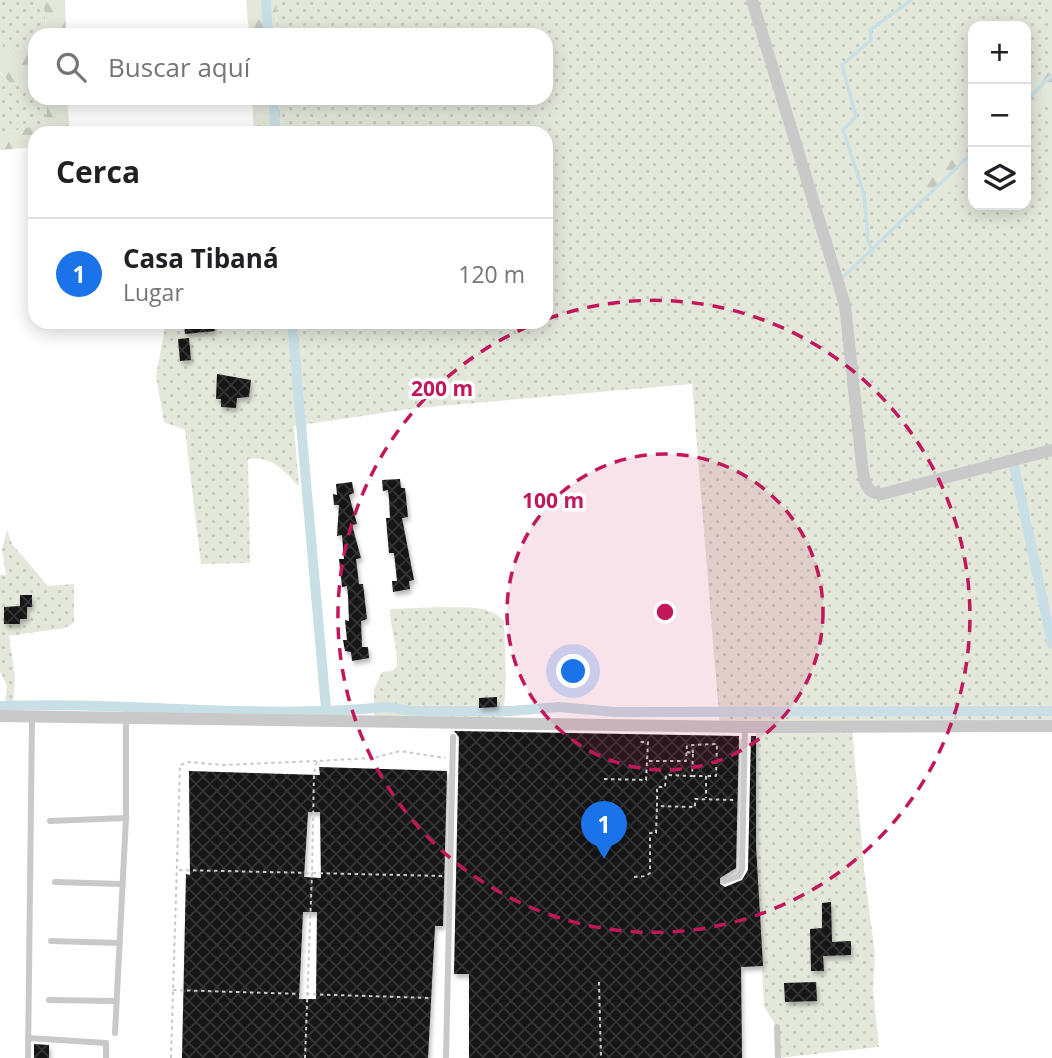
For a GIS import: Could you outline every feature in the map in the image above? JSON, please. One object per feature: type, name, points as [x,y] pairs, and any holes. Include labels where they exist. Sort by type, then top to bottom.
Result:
[{"type":"street","points":[[751,0],[845,305],[862,465],[868,489],[873,494],[882,494],[1052,450]]},
{"type":"street","points":[[0,716],[453,731],[1052,726]]},
{"type":"lane","points":[[27,1058],[32,717]]},
{"type":"lane","points":[[115,1032],[126,818],[126,719]]},
{"type":"lane","points":[[725,881],[739,876],[742,869],[745,727]]},
{"type":"lane","points":[[446,1058],[453,731]]},
{"type":"lane","points":[[50,821],[126,818]]},
{"type":"lane","points":[[55,882],[122,884]]},
{"type":"lane","points":[[51,940],[120,943]]},
{"type":"lane","points":[[49,1000],[116,1001]]},
{"type":"lane","points":[[777,1027],[778,1058]]},
{"type":"lane","points":[[28,1038],[106,1043],[106,1058]]},
{"type":"path","points":[[604,779],[646,780],[648,742],[638,742]]},
{"type":"path","points":[[647,758],[687,761],[687,744]]},
{"type":"path","points":[[634,877],[650,873],[650,833],[656,833],[657,787],[665,787],[666,775],[692,776],[716,776],[717,744],[692,745],[692,776]]},
{"type":"path","points":[[171,1058],[180,765],[189,762],[223,765],[373,758],[400,751],[452,760]]},
{"type":"path","points":[[687,752],[693,753]]},
{"type":"path","points":[[305,1058],[314,774],[317,761]]},
{"type":"path","points":[[706,776],[706,800]]},
{"type":"path","points":[[657,806],[695,807],[695,799],[744,801]]},
{"type":"path","points":[[178,870],[437,878],[450,874]]},
{"type":"path","points":[[599,982],[601,1058]]},
{"type":"path","points":[[172,990],[431,998]]},
{"type":"green space","points":[[0,0],[43,0],[46,28],[28,28],[28,47],[10,52],[0,43]]},
{"type":"green space","points":[[43,0],[65,0],[66,28],[46,28]]},
{"type":"green space","points":[[246,0],[277,0],[276,28],[248,28]]},
{"type":"green space","points":[[277,0],[1052,0],[1052,726],[852,727],[864,869],[875,955],[873,989],[879,1047],[778,1058],[777,1027],[764,1007],[756,847],[756,727],[720,727],[692,384],[417,408],[294,426],[299,487],[271,462],[248,459],[250,563],[201,564],[185,430],[164,422],[156,376],[165,329],[553,329],[553,126],[281,126],[279,105],[553,105],[553,28],[276,28]]},
{"type":"green space","points":[[0,43],[10,52],[28,47],[28,84],[10,83],[0,71]]},
{"type":"green space","points":[[1052,68],[1052,92],[1031,112],[1031,84],[1031,79]]},
{"type":"green space","points":[[0,72],[10,83],[28,84],[28,105],[47,105],[47,123],[0,134]]},
{"type":"green space","points":[[47,105],[68,105],[69,126],[34,126],[47,123]]},
{"type":"green space","points":[[252,105],[279,105],[281,126],[254,126]]},
{"type":"green space","points":[[28,127],[28,148],[0,150],[0,134]]},
{"type":"green space","points":[[968,136],[968,173],[946,195],[924,198],[928,178]]},
{"type":"green space","points":[[7,530],[12,544],[48,586],[74,584],[74,623],[64,628],[9,636],[15,677],[12,717],[3,717],[7,686],[0,671],[0,575],[6,575],[2,549]]},
{"type":"green space","points":[[390,609],[484,609],[504,621],[506,679],[503,724],[374,723],[374,689],[382,672],[392,671],[397,666]]},
{"type":"building","points":[[185,329],[215,329],[215,331],[185,334]]},
{"type":"building","points":[[189,338],[191,360],[180,361],[178,339]]},
{"type":"building","points":[[217,374],[251,380],[249,397],[237,398],[236,408],[221,407],[221,399],[216,399]]},
{"type":"building","points":[[400,479],[401,488],[405,488],[408,517],[402,518],[414,580],[409,581],[410,589],[393,592],[392,581],[397,581],[394,553],[389,553],[386,518],[390,518],[389,499],[388,490],[383,491],[382,480]]},
{"type":"building","points":[[352,482],[354,493],[349,495],[357,524],[352,525],[361,558],[356,559],[359,584],[363,584],[367,619],[361,621],[362,647],[368,647],[369,658],[352,661],[351,652],[345,651],[343,640],[347,640],[345,620],[349,621],[348,596],[347,586],[342,587],[339,559],[344,559],[342,535],[337,536],[339,505],[334,505],[333,494],[337,495],[336,484]]},
{"type":"building","points":[[20,595],[32,595],[32,607],[27,607],[27,619],[20,619],[20,624],[4,624],[4,607],[20,606]]},
{"type":"building","points":[[497,697],[497,707],[479,708],[479,698]]},
{"type":"building","points":[[454,731],[739,736],[736,868],[720,878],[720,884],[725,887],[742,880],[748,870],[751,736],[756,736],[756,847],[763,966],[741,967],[742,1058],[469,1058],[469,974],[454,974],[459,737]]},
{"type":"building","points":[[319,767],[447,771],[443,926],[435,926],[428,1058],[182,1058],[186,874],[190,875],[189,771],[320,775]],"holes":[[[308,812],[320,812],[321,878],[304,877]],[[303,912],[317,912],[316,999],[299,999]]]},
{"type":"building","points":[[831,902],[832,942],[851,941],[851,955],[823,956],[824,971],[811,971],[810,929],[822,928],[822,903]]},
{"type":"building","points":[[816,982],[817,1001],[785,1002],[784,983]]},
{"type":"building","points":[[34,1044],[49,1045],[49,1058],[34,1058]]},
{"type":"waterway","points":[[266,0],[268,28]]},
{"type":"waterway","points":[[873,252],[868,241],[864,194],[843,130],[856,117],[842,65],[871,40],[870,30],[911,0]]},
{"type":"waterway","points":[[1031,96],[1052,75]]},
{"type":"waterway","points":[[274,105],[275,126]]},
{"type":"waterway","points":[[841,279],[968,157]]},
{"type":"waterway","points":[[293,329],[326,709]]},
{"type":"waterway","points":[[1014,465],[1052,644]]},
{"type":"waterway","points":[[0,706],[289,712],[386,707],[414,711],[511,711],[559,707],[614,712],[1052,711]]},
{"type":"place","name":"Casa Tibaná","points":[[604,859]]}]
